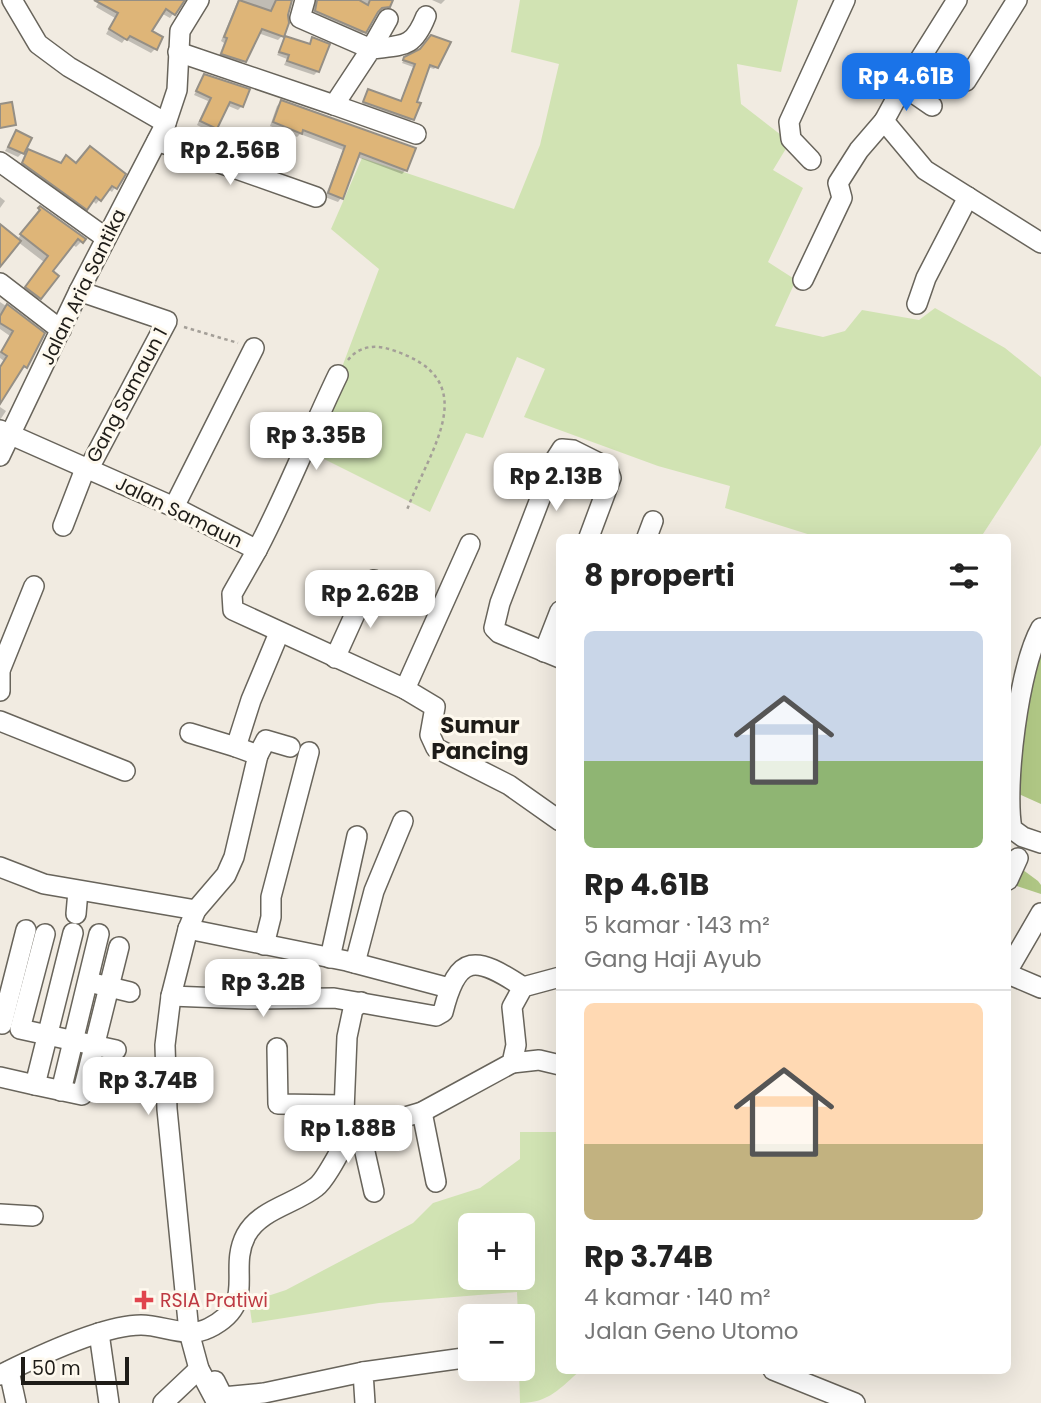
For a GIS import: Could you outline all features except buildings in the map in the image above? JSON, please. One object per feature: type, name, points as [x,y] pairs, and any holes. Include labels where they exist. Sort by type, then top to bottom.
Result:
[{"type":"street","points":[[12,0],[38,44],[59,61],[166,123]]},
{"type":"street","name":"Jalan Aria Santika","points":[[0,456],[4,433],[61,330],[166,123],[177,90],[180,31],[199,0]]},
{"type":"street","points":[[305,0],[300,18],[371,49],[411,42],[419,34],[426,16]]},
{"type":"street","points":[[811,160],[791,139],[789,122],[845,0]]},
{"type":"street","points":[[803,280],[842,198],[838,183],[859,150],[884,121],[957,0]]},
{"type":"street","points":[[967,81],[1017,0],[1034,0]]},
{"type":"street","points":[[334,105],[388,19]]},
{"type":"street","points":[[178,52],[415,134]]},
{"type":"street","points":[[903,86],[932,106]]},
{"type":"street","points":[[884,121],[925,170],[1041,243]]},
{"type":"street","points":[[157,141],[316,197]]},
{"type":"street","points":[[0,162],[106,238]]},
{"type":"street","points":[[917,304],[931,267],[968,197]]},
{"type":"street","points":[[0,283],[61,330]]},
{"type":"street","points":[[79,291],[167,321]]},
{"type":"street","name":"Gang Samaun 1","points":[[63,526],[86,469],[167,321]]},
{"type":"street","points":[[174,507],[254,348]]},
{"type":"street","points":[[257,550],[282,501],[338,374]]},
{"type":"street","name":"Jalan Samaun","points":[[4,433],[174,507],[257,550],[232,594],[233,610],[405,689],[435,708],[430,735],[436,748],[509,785],[556,818]]},
{"type":"street","points":[[556,633],[552,655],[499,633],[494,628],[500,603],[555,460],[562,449],[573,450],[607,467],[611,478],[590,534]]},
{"type":"street","points":[[405,689],[470,544]]},
{"type":"street","points":[[335,658],[373,580]]},
{"type":"street","points":[[0,691],[0,667],[34,586]]},
{"type":"street","points":[[1011,792],[1023,675],[1041,628]]},
{"type":"street","points":[[236,747],[251,700],[279,633]]},
{"type":"street","points":[[0,721],[125,771]]},
{"type":"street","points":[[190,733],[258,755]]},
{"type":"street","points":[[213,1389],[192,1332],[167,1109],[165,1045],[171,996],[192,919],[226,875],[234,857],[258,755],[266,740],[300,750],[264,945]]},
{"type":"street","points":[[355,963],[374,891],[402,821]]},
{"type":"street","points":[[1011,824],[1012,829],[1023,837],[1041,843]]},
{"type":"street","points":[[330,958],[357,836]]},
{"type":"street","points":[[1011,873],[1018,858]]},
{"type":"street","points":[[0,867],[44,884],[192,919],[264,945],[355,963],[449,988]]},
{"type":"street","points":[[35,1085],[63,975],[78,891]]},
{"type":"street","points":[[1011,967],[1041,913]]},
{"type":"street","points":[[35,932],[27,966],[20,1029],[116,1050]]},
{"type":"street","points":[[61,1091],[99,934]]},
{"type":"street","points":[[0,1077],[82,1096],[119,947]]},
{"type":"street","points":[[171,996],[334,998],[436,1016],[443,1012],[449,988],[457,973],[466,966],[480,964],[523,987]]},
{"type":"street","points":[[27,966],[130,992]]},
{"type":"street","points":[[2,1024],[27,966]]},
{"type":"street","points":[[1011,973],[1041,988]]},
{"type":"street","points":[[512,1063],[516,1045],[512,1007],[523,987],[556,978]]},
{"type":"street","points":[[361,1002],[353,1009],[346,1037],[344,1105],[345,1119],[355,1131],[374,1192]]},
{"type":"street","points":[[277,1048],[278,1104],[344,1105]]},
{"type":"street","points":[[16,1403],[5,1373],[99,1333],[141,1325],[192,1332],[208,1329],[233,1312],[241,1284],[240,1257],[247,1234],[264,1216],[318,1186],[355,1131],[422,1112],[512,1063],[539,1060],[556,1064]]},
{"type":"street","points":[[422,1112],[436,1182]]},
{"type":"street","points":[[0,1214],[33,1216]]},
{"type":"street","points":[[99,1333],[108,1403]]},
{"type":"street","points":[[163,1403],[213,1389],[266,1398],[363,1372],[458,1359]]},
{"type":"street","points":[[363,1372],[365,1403]]},
{"type":"street","points":[[782,1374],[827,1398],[855,1403]]},
{"type":"path","points":[[167,321],[254,348]]},
{"type":"path","points":[[338,374],[351,356],[365,347],[380,346],[422,363],[435,374],[443,387],[447,404],[441,429],[407,510]]},
{"type":"green space","points":[[520,0],[798,0],[781,72],[737,64],[741,104],[790,142],[773,170],[803,188],[768,262],[796,280],[775,326],[823,337],[845,331],[862,310],[919,320],[935,308],[1005,348],[1041,377],[1041,445],[983,534],[807,534],[725,508],[730,486],[658,466],[524,417],[545,369],[517,357],[483,438],[466,433],[430,512],[310,452],[379,269],[331,229],[362,158],[514,209],[540,145],[559,64],[511,52]]},
{"type":"green space","points":[[1041,619],[1041,804],[1011,790],[1011,774]]},
{"type":"green space","points":[[1011,861],[1038,881],[1041,894],[1011,884]]},
{"type":"green space","points":[[520,1132],[556,1132],[556,1374],[576,1374],[554,1393],[539,1400],[520,1403],[519,1381],[535,1381],[535,1304],[518,1304],[517,1292],[379,1303],[252,1323],[249,1302],[286,1290],[413,1223],[433,1203],[480,1188],[520,1159]]},
{"type":"place","name":"RSIA Pratiwi","points":[[144,1300]]},
{"type":"district","name":"Sumur Pancing","points":[[480,738]]}]
